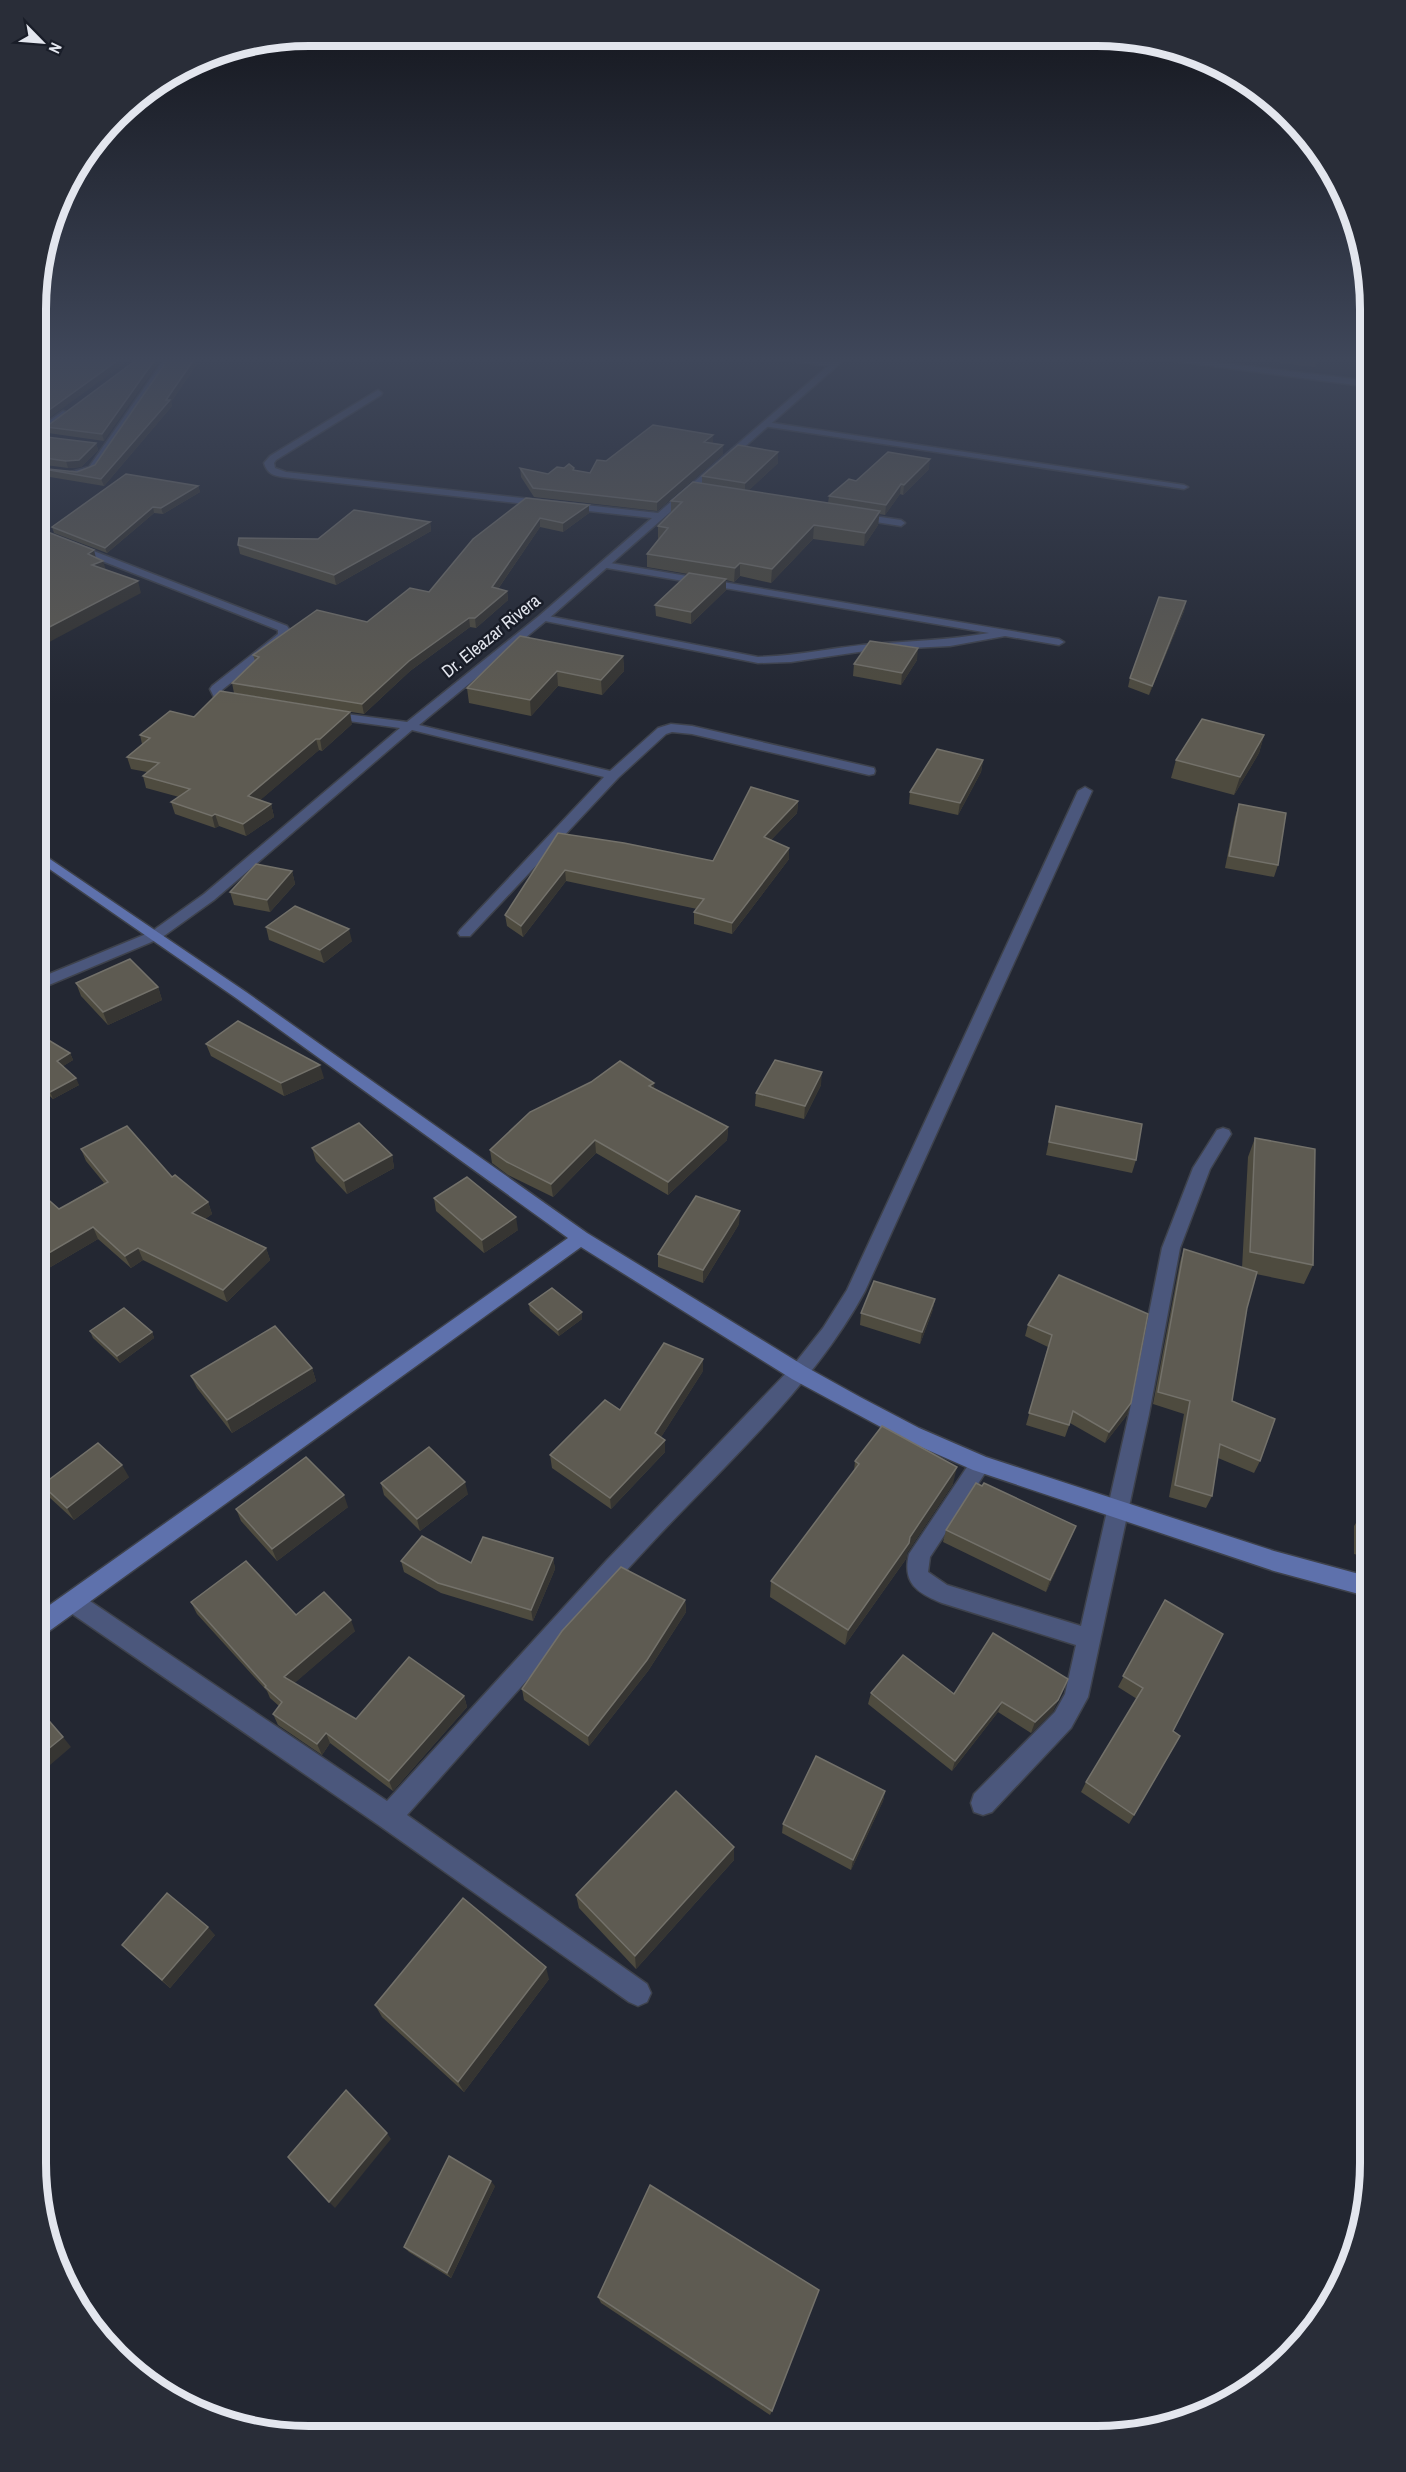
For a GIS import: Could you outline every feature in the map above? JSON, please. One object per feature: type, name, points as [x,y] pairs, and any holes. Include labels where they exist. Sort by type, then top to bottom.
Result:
[{"type":"street","points":[[275,473],[660,516]]},
{"type":"street","name":"Dr. Eleazar Rivera","points":[[46,982],[156,935],[209,897],[410,726],[543,618],[660,516],[696,491],[714,473]]},
{"type":"street","points":[[59,540],[284,628],[285,632],[282,636],[216,689],[219,696],[248,702]]},
{"type":"street","points":[[315,713],[410,726],[613,775]]},
{"type":"street","points":[[465,933],[613,775],[654,737],[671,728],[692,730],[869,771]]},
{"type":"street","points":[[389,1817],[615,1567],[799,1373],[841,1319],[856,1291],[1084,791]]},
{"type":"street","points":[[46,860],[156,935],[581,1238],[799,1373],[912,1434],[980,1464],[1274,1561],[1360,1584]]},
{"type":"street","points":[[983,1803],[1063,1720],[1076,1697],[1139,1414],[1171,1248],[1202,1168],[1223,1134]]},
{"type":"street","points":[[46,1620],[581,1238]]},
{"type":"street","points":[[980,1464],[920,1554],[917,1566],[918,1576],[929,1586],[942,1593],[1089,1639]]},
{"type":"street","points":[[73,1602],[389,1817],[638,1993]]},
{"type":"lane","points":[[1093,473],[1184,487]]},
{"type":"lane","points":[[855,516],[901,524]]},
{"type":"lane","points":[[604,565],[1059,642]]},
{"type":"lane","points":[[543,618],[758,660],[791,659],[872,647],[950,644],[1004,633]]},
{"type":"building","points":[[69,473],[106,473],[101,479]]},
{"type":"building","points":[[523,473],[690,473],[657,502],[533,488]]},
{"type":"building","points":[[705,473],[755,473],[745,483],[702,476]]},
{"type":"building","points":[[864,473],[916,473],[904,485],[901,484],[886,505],[829,496],[849,479],[856,481]]},
{"type":"building","points":[[126,474],[198,486],[161,508],[153,507],[105,548],[52,527]]},
{"type":"building","points":[[693,482],[880,511],[865,533],[814,525],[772,569],[740,563],[735,568],[647,554],[668,528],[658,526],[682,502],[671,501]]},
{"type":"building","points":[[526,498],[589,505],[563,523],[540,518],[492,587],[507,591],[475,618],[469,618],[409,661],[362,704],[232,683],[259,657],[253,655],[317,610],[367,622],[410,588],[429,592],[473,539]]},
{"type":"building","points":[[354,510],[430,522],[334,575],[238,545],[239,538],[318,539]]},
{"type":"building","points":[[46,531],[94,550],[88,554],[103,561],[92,565],[138,581],[46,629]]},
{"type":"building","points":[[689,573],[726,579],[691,612],[655,605]]},
{"type":"building","points":[[1159,597],[1186,601],[1152,686],[1130,678]]},
{"type":"building","points":[[520,636],[623,656],[601,680],[557,671],[530,700],[467,688]]},
{"type":"building","points":[[870,641],[918,648],[902,673],[854,664]]},
{"type":"building","points":[[220,691],[350,712],[248,796],[271,804],[243,824],[171,802],[190,789],[143,776],[159,763],[127,757],[150,738],[140,735],[170,711],[194,717]]},
{"type":"building","points":[[1202,719],[1264,735],[1240,777],[1176,760]]},
{"type":"building","points":[[937,749],[983,760],[960,803],[910,792]]},
{"type":"building","points":[[751,787],[798,801],[764,837],[789,848],[732,923],[694,912],[704,899],[565,870],[521,926],[505,915],[558,833],[624,843],[713,861]]},
{"type":"building","points":[[1239,804],[1286,813],[1278,865],[1229,856]]},
{"type":"building","points":[[256,864],[292,871],[267,900],[230,892]]},
{"type":"building","points":[[295,906],[349,929],[320,950],[266,927]]},
{"type":"building","points":[[130,959],[158,987],[103,1012],[76,983]]},
{"type":"building","points":[[238,1021],[320,1065],[281,1083],[206,1044]]},
{"type":"building","points":[[46,1039],[70,1053],[57,1061],[76,1078],[50,1092],[46,1088]]},
{"type":"building","points":[[775,1060],[822,1072],[805,1106],[756,1093]]},
{"type":"building","points":[[620,1061],[654,1083],[649,1086],[728,1127],[668,1182],[595,1140],[551,1184],[507,1162],[490,1150],[530,1112],[591,1082]]},
{"type":"building","points":[[1056,1106],[1142,1124],[1136,1160],[1049,1142]]},
{"type":"building","points":[[359,1123],[392,1155],[344,1181],[312,1148]]},
{"type":"building","points":[[127,1126],[172,1177],[175,1175],[208,1202],[192,1213],[266,1248],[223,1290],[138,1248],[125,1256],[93,1227],[46,1255],[46,1198],[59,1209],[108,1182],[81,1149]]},
{"type":"building","points":[[1255,1138],[1315,1149],[1313,1265],[1250,1252]]},
{"type":"building","points":[[467,1177],[516,1217],[482,1240],[434,1198]]},
{"type":"building","points":[[696,1196],[740,1211],[703,1270],[658,1254]]},
{"type":"building","points":[[1184,1249],[1257,1272],[1247,1308],[1232,1401],[1275,1419],[1260,1461],[1220,1444],[1212,1496],[1175,1485],[1190,1401],[1158,1392]]},
{"type":"building","points":[[1059,1275],[1148,1314],[1131,1403],[1109,1432],[1073,1411],[1069,1425],[1029,1413],[1052,1335],[1028,1325]]},
{"type":"building","points":[[874,1281],[935,1299],[922,1332],[861,1313]]},
{"type":"building","points":[[552,1288],[582,1312],[558,1330],[529,1304]]},
{"type":"building","points":[[124,1308],[152,1332],[117,1356],[90,1331]]},
{"type":"building","points":[[275,1326],[312,1368],[227,1420],[191,1376]]},
{"type":"building","points":[[664,1343],[703,1359],[655,1433],[665,1440],[610,1498],[550,1455],[605,1400],[620,1410]]},
{"type":"building","points":[[882,1426],[957,1467],[910,1537],[909,1543],[848,1630],[771,1581],[859,1464],[855,1461]]},
{"type":"building","points":[[98,1443],[122,1465],[67,1508],[46,1489],[46,1482]]},
{"type":"building","points":[[429,1447],[465,1482],[417,1519],[381,1483]]},
{"type":"building","points":[[306,1457],[344,1495],[272,1549],[236,1509]]},
{"type":"building","points":[[976,1483],[982,1486],[984,1483],[1076,1526],[1050,1580],[946,1530]]},
{"type":"building","points":[[1358,1520],[1360,1520],[1360,1548],[1358,1548]]},
{"type":"building","points":[[422,1536],[471,1563],[483,1537],[553,1558],[531,1610],[438,1583],[401,1561]]},
{"type":"building","points":[[246,1561],[296,1615],[324,1592],[351,1620],[284,1677],[356,1719],[409,1657],[464,1696],[389,1781],[326,1733],[317,1744],[273,1714],[282,1702],[265,1687],[191,1602]]},
{"type":"building","points":[[621,1567],[685,1600],[647,1660],[588,1736],[522,1689],[562,1631]]},
{"type":"building","points":[[1165,1600],[1223,1634],[1173,1731],[1180,1736],[1134,1815],[1086,1782],[1143,1688],[1123,1676]]},
{"type":"building","points":[[993,1633],[1068,1679],[1058,1700],[1035,1722],[1002,1702],[955,1761],[871,1693],[903,1655],[954,1694]]},
{"type":"building","points":[[46,1717],[63,1737],[46,1751]]},
{"type":"building","points":[[816,1756],[885,1791],[853,1860],[783,1824]]},
{"type":"building","points":[[676,1791],[734,1847],[635,1956],[576,1895]]},
{"type":"building","points":[[167,1893],[208,1927],[162,1980],[122,1945]]},
{"type":"building","points":[[463,1898],[546,1967],[458,2082],[375,2005]]},
{"type":"building","points":[[346,2090],[387,2133],[329,2202],[288,2157]]},
{"type":"building","points":[[449,2156],[491,2181],[447,2273],[404,2247]]},
{"type":"building","points":[[650,2185],[819,2290],[772,2411],[598,2297]]}]
